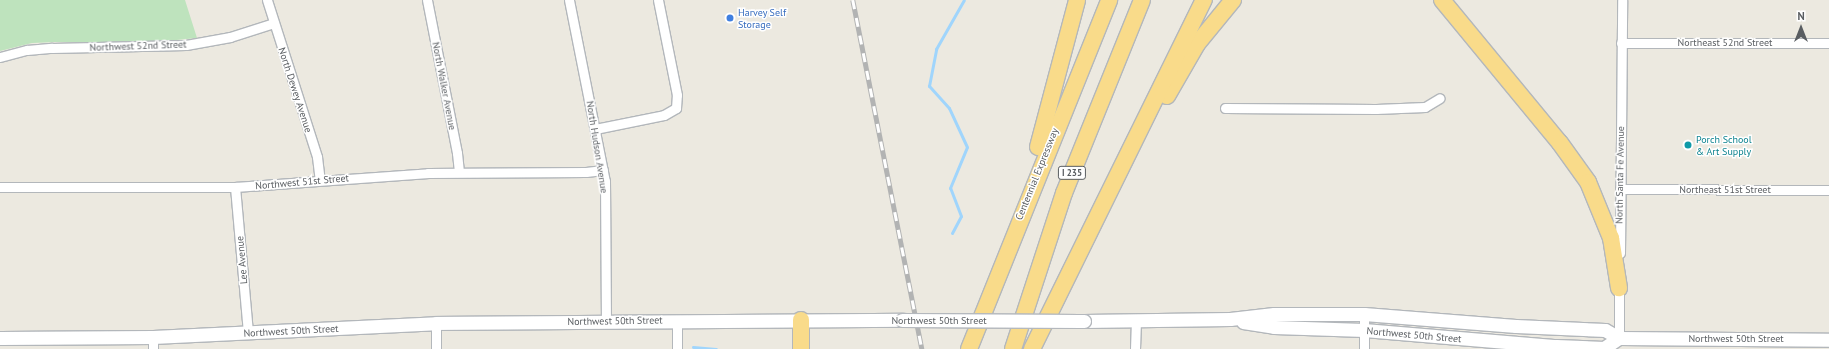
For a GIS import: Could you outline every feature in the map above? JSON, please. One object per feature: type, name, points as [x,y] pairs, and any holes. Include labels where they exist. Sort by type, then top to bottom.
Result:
[{"type":"highway","points":[[1020,215],[1077,0]]},
{"type":"highway","name":"Centennial Expressway","points":[[969,349],[1020,215],[1109,0]]},
{"type":"highway","name":"I 235","points":[[1013,349],[1064,193],[1142,0]]},
{"type":"highway","points":[[1032,349],[1204,0]]},
{"type":"highway","points":[[1102,206],[1197,44],[1232,0]]},
{"type":"highway","points":[[1442,0],[1560,143],[1588,182],[1609,232],[1619,288]]},
{"type":"highway","points":[[801,320],[801,349]]},
{"type":"main road","name":"Northwest 50th Street","points":[[0,338],[153,343],[248,333],[436,323],[606,320],[1136,321],[1230,320],[1274,314],[1364,314],[1516,326],[1605,330],[1620,344]]},
{"type":"main road","name":"Northwest 50th Street","points":[[1230,320],[1274,327],[1364,330],[1506,343],[1604,348],[1620,344],[1829,340]]},
{"type":"street","name":"North Dewey Avenue","points":[[267,0],[317,157],[320,180]]},
{"type":"street","name":"North Walker Avenue","points":[[427,0],[457,153],[459,172]]},
{"type":"street","name":"North Hudson Avenue","points":[[569,0],[596,129],[606,194],[606,320]]},
{"type":"street","points":[[596,129],[664,115],[676,108],[678,102],[658,0]]},
{"type":"street","name":"North Santa Fe Avenue","points":[[1620,344],[1619,288],[1622,0]]},
{"type":"street","name":"Northwest 52nd Street","points":[[0,57],[27,50],[52,48],[186,45],[230,37],[274,23]]},
{"type":"street","name":"Northeast 52nd Street","points":[[1621,43],[1829,43]]},
{"type":"street","points":[[1225,108],[1390,109],[1426,107],[1440,98]]},
{"type":"street","name":"Northwest 51st Street","points":[[0,187],[235,187],[320,180],[459,172],[586,172],[603,170]]},
{"type":"street","name":"Lee Avenue","points":[[235,187],[248,333]]},
{"type":"street","name":"Northeast 51st Street","points":[[1620,189],[1829,190]]},
{"type":"street","points":[[1364,314],[1364,349]]},
{"type":"street","points":[[677,349],[678,320]]},
{"type":"street","points":[[1135,349],[1136,321]]},
{"type":"street","points":[[436,323],[436,349]]},
{"type":"green space","points":[[0,0],[185,0],[197,38],[156,42],[32,43],[0,51]]},
{"type":"waterway","points":[[952,233],[961,216],[950,188],[967,147],[949,108],[929,86],[936,49],[964,0]]},
{"type":"waterway","points":[[693,347],[716,349]]},
{"type":"railway","points":[[853,0],[922,349]]},
{"type":"place","name":"Harvey Self Storage","points":[[730,18]]},
{"type":"place","name":"Porch School & Art Supply","points":[[1688,145]]}]
